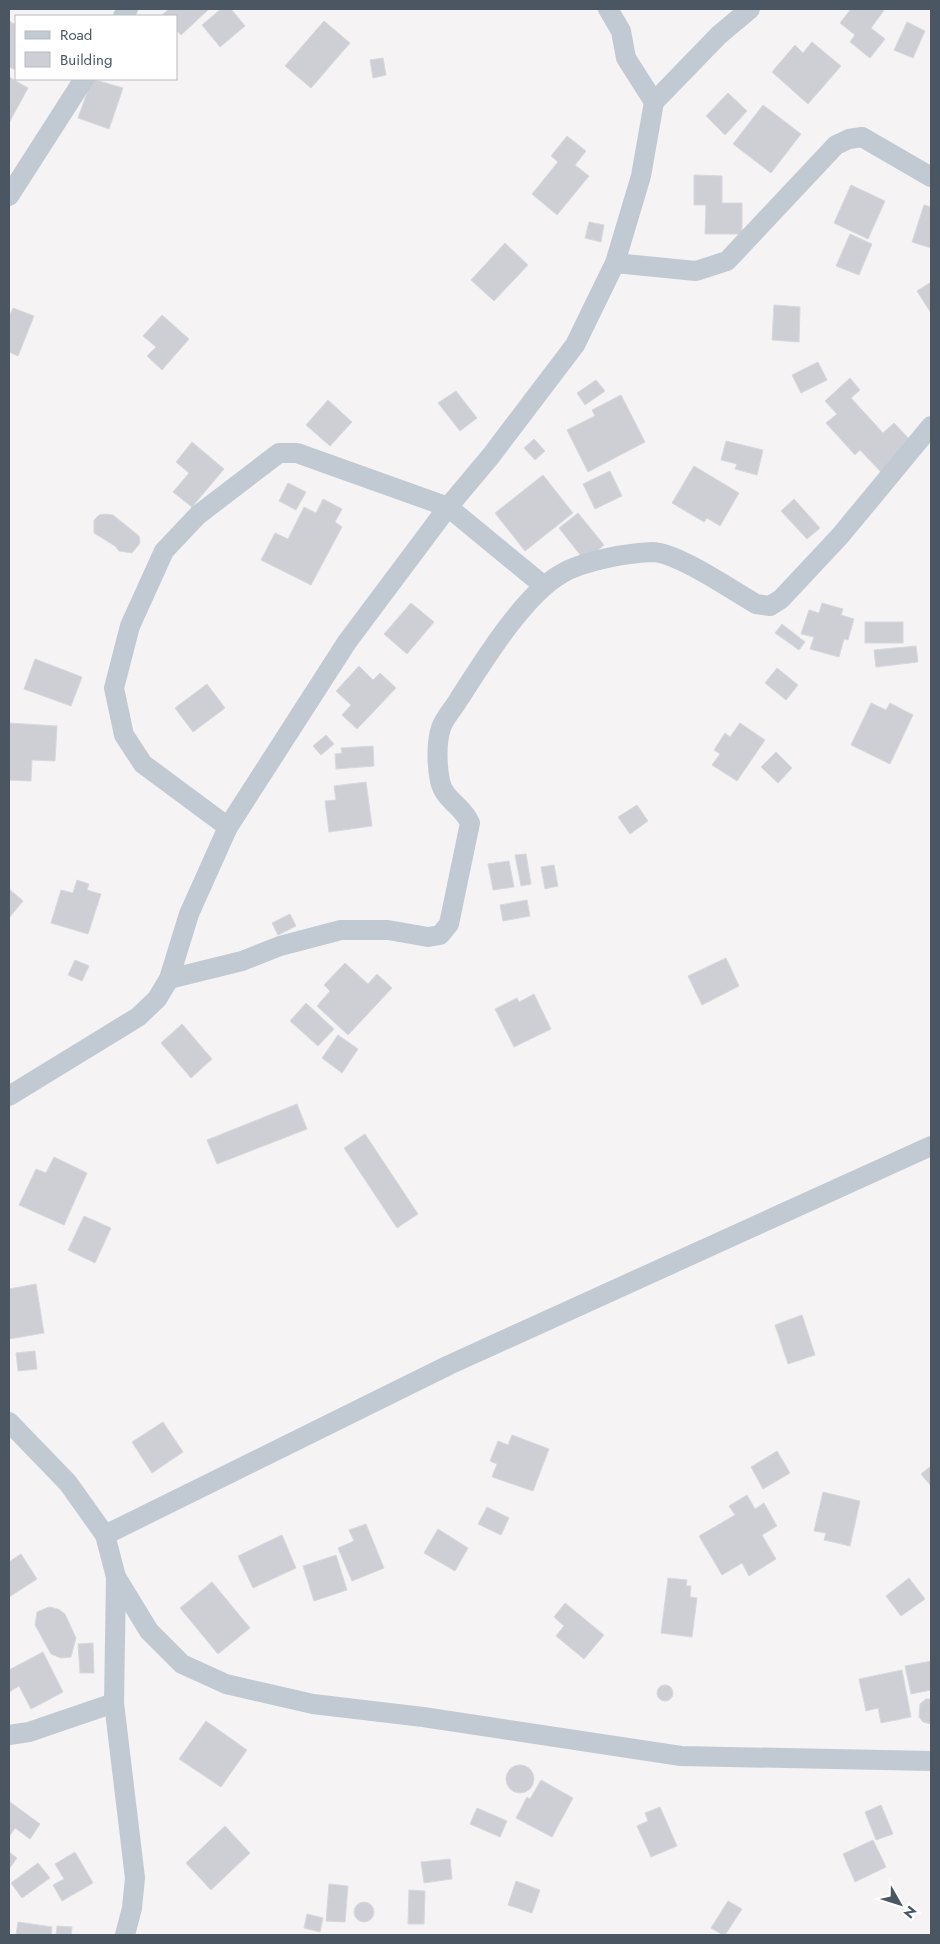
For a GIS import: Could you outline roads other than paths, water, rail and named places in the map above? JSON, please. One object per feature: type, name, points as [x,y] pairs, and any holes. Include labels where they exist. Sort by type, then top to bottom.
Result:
[{"type":"street","points":[[608,9],[620,31],[626,58],[654,102]]},
{"type":"street","points":[[9,1096],[138,1017],[157,998],[169,979],[189,914],[228,827],[347,642],[448,506],[490,457],[575,345],[615,263],[641,176],[654,102],[719,35],[750,9]]},
{"type":"street","points":[[9,196],[83,80]]},
{"type":"street","points":[[615,263],[696,271],[726,261],[836,145],[849,139],[862,137],[931,177]]},
{"type":"street","points":[[169,979],[242,961],[280,946],[341,930],[388,930],[428,937],[440,935],[449,924],[470,823],[466,814],[449,800],[440,782],[438,752],[441,728],[491,649],[544,586],[562,573],[611,557],[654,552],[673,557],[756,604],[770,606],[781,599],[840,536],[931,426]]},
{"type":"street","points":[[228,827],[144,764],[124,735],[114,688],[130,626],[164,551],[198,515],[279,453],[297,453],[448,506],[544,586]]},
{"type":"street","points":[[105,1535],[449,1365],[931,1146]]},
{"type":"street","points":[[9,1422],[68,1483],[105,1535],[116,1577],[114,1703],[135,1878],[132,1908],[125,1935]]},
{"type":"street","points":[[116,1577],[149,1631],[182,1664],[236,1686],[313,1704],[423,1717],[681,1756],[931,1761]]},
{"type":"street","points":[[9,1735],[29,1732],[114,1703]]}]
